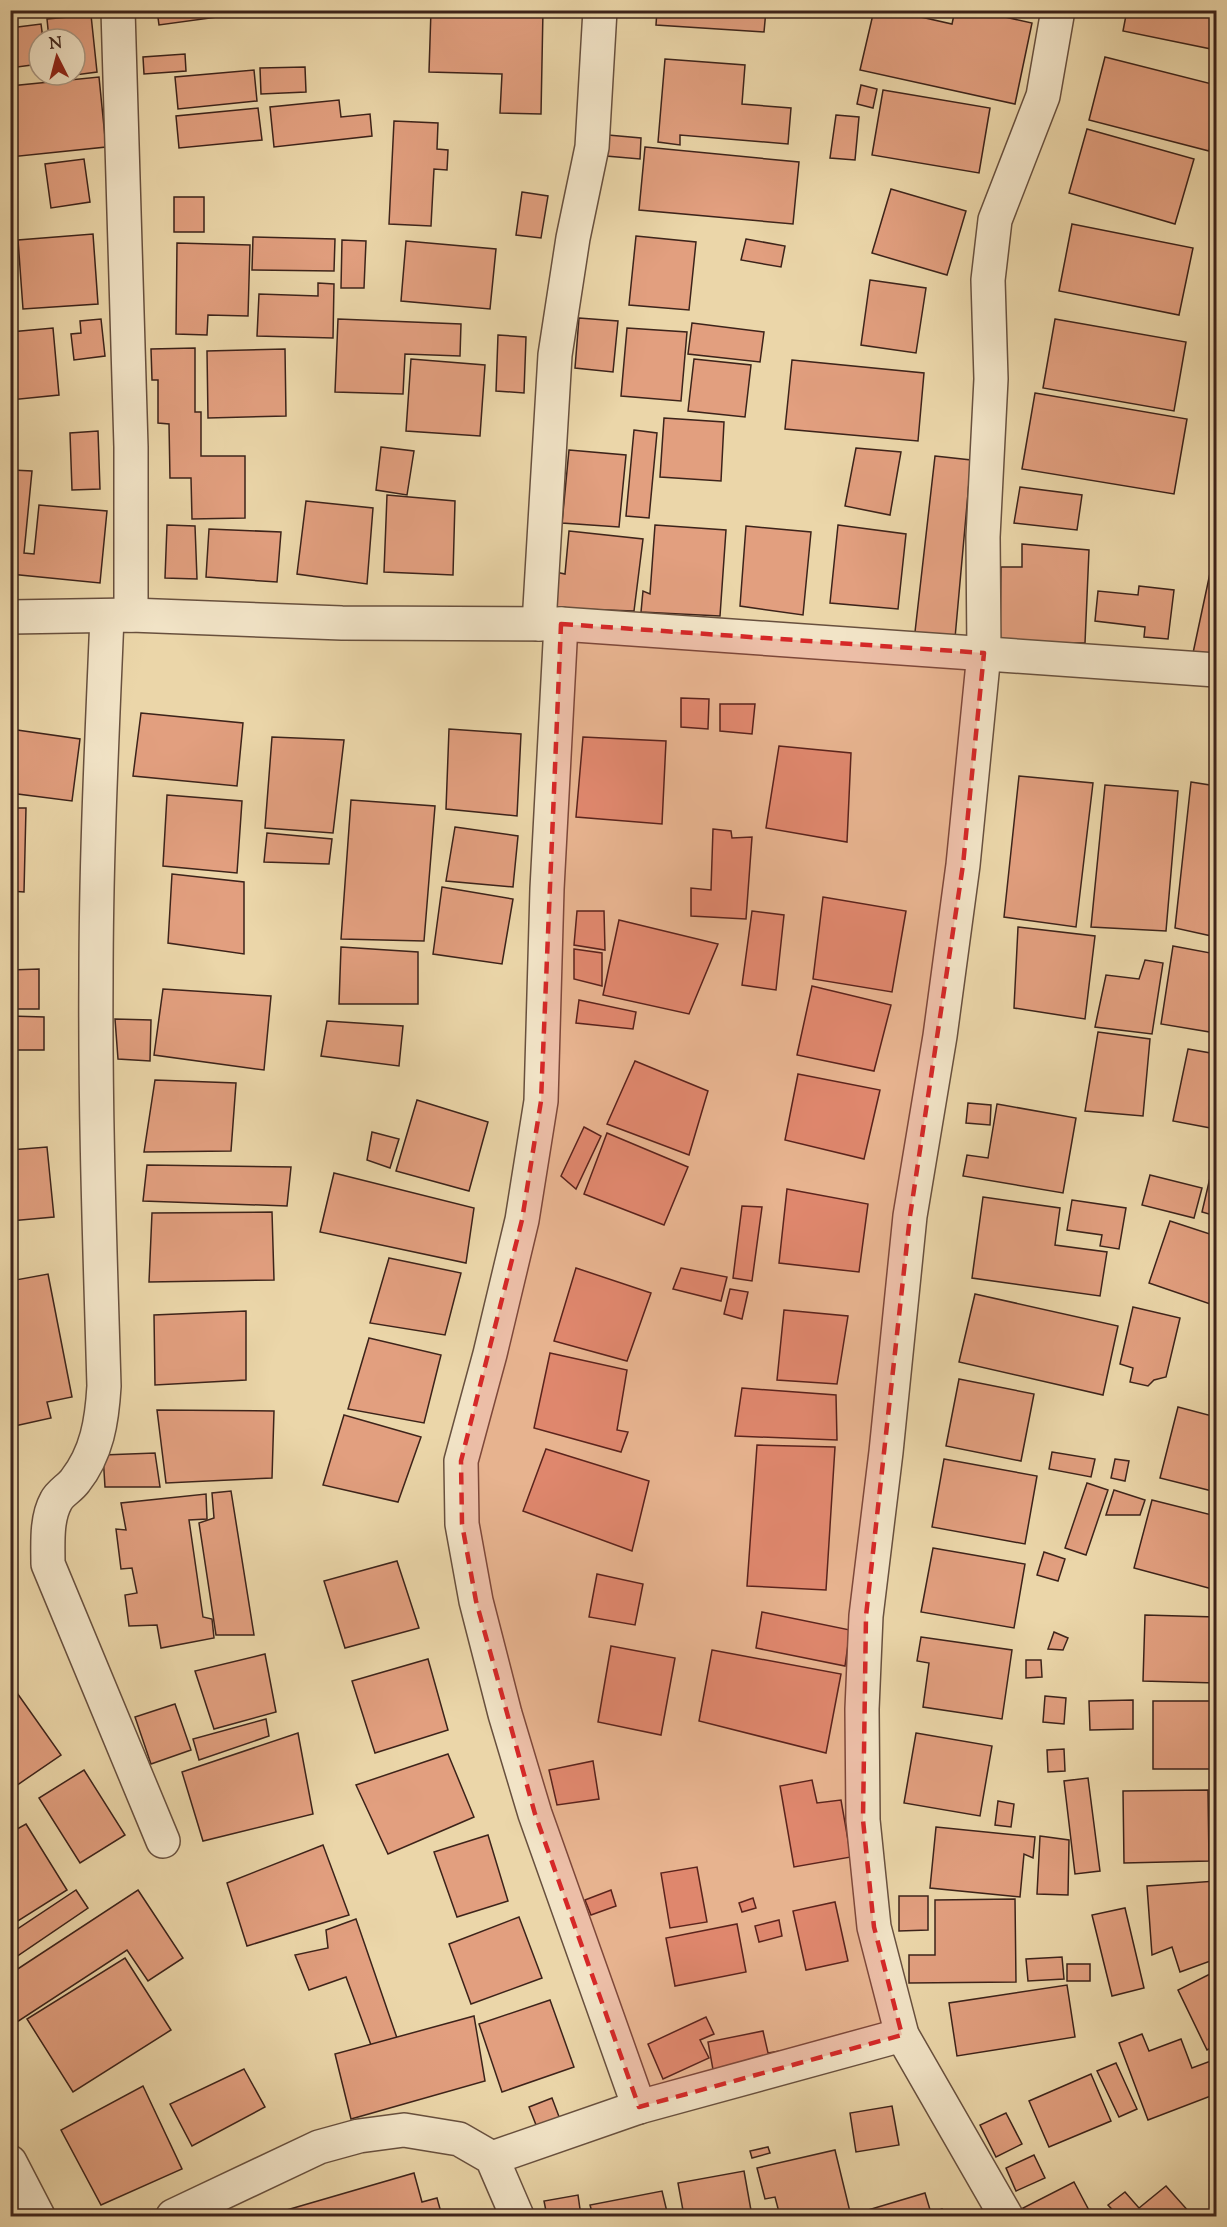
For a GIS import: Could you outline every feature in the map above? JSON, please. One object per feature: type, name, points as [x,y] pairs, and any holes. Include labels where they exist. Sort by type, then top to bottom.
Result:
[{"type":"street","points":[[118,10],[131,447],[119,616],[98,814],[97,1135],[104,1386],[102,1422],[92,1453],[75,1482],[56,1500],[48,1527],[48,1564],[164,1841]]},
{"type":"street","points":[[600,10],[591,147],[573,238],[555,355],[547,889],[541,1101],[522,1220],[490,1354],[461,1461],[462,1524],[476,1601],[528,1792],[639,2108]]},
{"type":"street","points":[[1006,2217],[902,2035],[874,1927],[863,1820],[861,1709],[866,1616],[886,1452],[910,1216],[940,1036],[958,899],[984,653],[983,537],[992,379],[988,280],[995,220],[1043,96],[1058,10]]},
{"type":"street","points":[[10,617],[119,616],[342,623],[550,624],[1216,670]]},
{"type":"street","points":[[492,2158],[639,2108],[902,2035]]},
{"type":"street","points":[[173,2217],[319,2147],[359,2136],[404,2130],[459,2139],[492,2158],[517,2217]]},
{"type":"street","points":[[10,2162],[38,2217]]},
{"type":"highlighted area","points":[[561,624],[984,653],[963,865],[910,1216],[866,1616],[863,1820],[874,1927],[902,2035],[639,2107],[535,1814],[476,1601],[462,1524],[461,1461],[522,1220],[541,1101]]},
{"type":"building","points":[[157,10],[260,10],[261,11],[159,25]]},
{"type":"building","points":[[431,10],[543,10],[541,114],[500,113],[502,74],[429,72]]},
{"type":"building","points":[[657,10],[766,10],[764,32],[656,25]]},
{"type":"building","points":[[874,10],[890,10],[952,24],[955,10],[974,10],[1032,23],[1015,104],[860,70]]},
{"type":"building","points":[[1127,10],[1216,10],[1216,50],[1123,31]]},
{"type":"building","points":[[91,15],[97,72],[87,73],[87,27],[48,27],[47,19]]},
{"type":"building","points":[[41,24],[41,27],[27,27],[27,66],[10,68],[10,28]]},
{"type":"building","points":[[185,54],[186,71],[144,74],[143,57]]},
{"type":"building","points":[[1105,57],[1216,85],[1216,123],[1209,151],[1089,120]]},
{"type":"building","points":[[665,59],[745,65],[742,104],[791,108],[788,144],[680,135],[680,145],[658,142]]},
{"type":"building","points":[[305,67],[306,92],[261,94],[260,68]]},
{"type":"building","points":[[254,70],[257,101],[178,109],[175,77]]},
{"type":"building","points":[[99,77],[106,147],[10,157],[10,86],[27,84],[27,87],[87,87],[87,78]]},
{"type":"building","points":[[861,85],[877,89],[873,108],[857,104]]},
{"type":"building","points":[[883,90],[990,108],[979,173],[872,155]]},
{"type":"building","points":[[339,100],[341,117],[370,114],[372,136],[274,147],[270,107]]},
{"type":"building","points":[[258,108],[262,140],[179,148],[176,116]]},
{"type":"building","points":[[836,115],[859,117],[855,160],[830,158]]},
{"type":"building","points":[[394,121],[438,123],[437,149],[448,150],[447,170],[434,169],[431,226],[389,224]]},
{"type":"building","points":[[1087,129],[1194,159],[1175,224],[1069,193]]},
{"type":"building","points":[[608,135],[641,138],[640,159],[606,156]]},
{"type":"building","points":[[645,147],[799,162],[793,224],[639,210]]},
{"type":"building","points":[[84,159],[90,202],[51,208],[45,164]]},
{"type":"building","points":[[891,189],[966,211],[947,275],[872,253]]},
{"type":"building","points":[[522,192],[548,196],[541,238],[516,235]]},
{"type":"building","points":[[174,197],[204,197],[204,232],[174,232]]},
{"type":"building","points":[[1072,224],[1193,248],[1179,315],[1059,291]]},
{"type":"building","points":[[93,234],[98,304],[23,309],[18,240]]},
{"type":"building","points":[[636,236],[696,242],[689,310],[629,305]]},
{"type":"building","points":[[253,237],[335,239],[334,271],[252,270]]},
{"type":"building","points":[[746,239],[785,246],[781,267],[741,260]]},
{"type":"building","points":[[342,240],[366,241],[364,288],[341,288]]},
{"type":"building","points":[[406,241],[496,249],[490,309],[401,301]]},
{"type":"building","points":[[177,243],[250,245],[248,316],[208,315],[207,335],[176,334]]},
{"type":"building","points":[[870,280],[926,288],[916,353],[861,345]]},
{"type":"building","points":[[318,283],[334,284],[333,338],[257,336],[259,294],[318,296]]},
{"type":"building","points":[[579,318],[618,321],[613,372],[575,368]]},
{"type":"building","points":[[101,319],[105,356],[74,360],[71,334],[81,333],[80,321]]},
{"type":"building","points":[[338,319],[461,324],[460,356],[405,354],[403,394],[335,392]]},
{"type":"building","points":[[1055,319],[1186,342],[1174,411],[1043,388]]},
{"type":"building","points":[[692,323],[764,332],[760,362],[688,354]]},
{"type":"building","points":[[53,328],[59,395],[10,400],[10,332]]},
{"type":"building","points":[[627,328],[687,332],[681,401],[621,396]]},
{"type":"building","points":[[498,335],[526,337],[524,393],[496,391]]},
{"type":"building","points":[[195,348],[195,412],[201,412],[201,456],[245,456],[245,518],[192,519],[191,478],[170,478],[169,424],[158,423],[158,380],[152,380],[151,349]]},
{"type":"building","points":[[285,349],[286,416],[208,418],[207,351]]},
{"type":"building","points":[[411,359],[485,365],[480,436],[406,431]]},
{"type":"building","points":[[694,359],[751,365],[745,417],[688,411]]},
{"type":"building","points":[[792,360],[924,373],[918,441],[785,429]]},
{"type":"building","points":[[1035,393],[1187,419],[1174,494],[1022,469]]},
{"type":"building","points":[[664,418],[724,422],[721,481],[660,477]]},
{"type":"building","points":[[634,430],[657,433],[649,518],[626,516]]},
{"type":"building","points":[[98,431],[100,489],[72,490],[70,433]]},
{"type":"building","points":[[381,447],[414,451],[407,495],[376,490]]},
{"type":"building","points":[[856,448],[901,452],[890,515],[845,506]]},
{"type":"building","points":[[569,450],[626,455],[619,527],[562,523]]},
{"type":"building","points":[[935,456],[971,460],[955,638],[915,632]]},
{"type":"building","points":[[12,470],[32,471],[24,553],[34,554],[39,505],[107,511],[100,583],[10,574]]},
{"type":"building","points":[[1020,487],[1082,495],[1077,530],[1014,523]]},
{"type":"building","points":[[387,495],[455,501],[453,575],[384,572]]},
{"type":"building","points":[[306,501],[373,508],[367,584],[297,574]]},
{"type":"building","points":[[167,525],[195,526],[197,579],[165,578]]},
{"type":"building","points":[[655,525],[726,530],[720,616],[641,612],[643,591],[650,594]]},
{"type":"building","points":[[838,525],[906,534],[898,609],[830,603]]},
{"type":"building","points":[[746,526],[811,532],[803,615],[740,606]]},
{"type":"building","points":[[209,529],[281,532],[277,582],[206,577]]},
{"type":"building","points":[[569,531],[643,539],[634,611],[549,608],[551,571],[565,574]]},
{"type":"building","points":[[1022,544],[1089,550],[1085,643],[1000,642],[1001,567],[1022,567]]},
{"type":"building","points":[[1216,545],[1216,658],[1193,653]]},
{"type":"building","points":[[1139,586],[1174,590],[1168,639],[1144,637],[1145,627],[1095,621],[1098,591],[1138,595]]},
{"type":"building","points":[[681,698],[709,699],[708,729],[681,727]]},
{"type":"building","points":[[720,704],[755,704],[752,734],[720,731]]},
{"type":"building","points":[[141,713],[243,723],[237,786],[133,776]]},
{"type":"building","points":[[10,729],[80,739],[72,801],[10,793]]},
{"type":"building","points":[[449,729],[521,734],[517,816],[446,809]]},
{"type":"building","points":[[272,737],[344,740],[333,833],[265,828]]},
{"type":"building","points":[[583,737],[666,741],[662,824],[576,817]]},
{"type":"building","points":[[779,746],[851,753],[847,842],[766,828]]},
{"type":"building","points":[[1019,776],[1093,783],[1076,927],[1004,917]]},
{"type":"building","points":[[1191,782],[1216,786],[1216,937],[1175,928]]},
{"type":"building","points":[[1105,785],[1178,791],[1166,931],[1091,927]]},
{"type":"building","points":[[167,795],[242,801],[237,873],[163,866]]},
{"type":"building","points":[[351,800],[435,806],[424,941],[341,939]]},
{"type":"building","points":[[10,808],[26,808],[24,892],[10,891]]},
{"type":"building","points":[[455,827],[518,836],[513,887],[446,881]]},
{"type":"building","points":[[713,829],[731,831],[732,838],[752,837],[746,919],[691,916],[691,888],[711,890]]},
{"type":"building","points":[[267,833],[332,839],[329,864],[264,862]]},
{"type":"building","points":[[172,874],[244,882],[244,954],[168,943]]},
{"type":"building","points":[[442,887],[513,899],[502,964],[433,954]]},
{"type":"building","points":[[823,897],[906,911],[892,992],[813,979]]},
{"type":"building","points":[[577,911],[604,911],[605,950],[574,945]]},
{"type":"building","points":[[752,911],[784,915],[776,990],[742,985]]},
{"type":"building","points":[[619,920],[718,944],[689,1014],[603,995]]},
{"type":"building","points":[[1018,927],[1095,936],[1085,1019],[1014,1008]]},
{"type":"building","points":[[1173,946],[1216,954],[1216,1033],[1161,1024]]},
{"type":"building","points":[[341,947],[418,952],[418,1004],[339,1004]]},
{"type":"building","points":[[574,949],[602,953],[602,986],[574,979]]},
{"type":"building","points":[[1145,960],[1163,963],[1152,1034],[1095,1027],[1106,975],[1139,979]]},
{"type":"building","points":[[39,969],[39,1009],[10,1009],[10,970]]},
{"type":"building","points":[[812,986],[891,1005],[874,1071],[797,1055]]},
{"type":"building","points":[[163,989],[271,996],[264,1070],[154,1055]]},
{"type":"building","points":[[579,1000],[636,1012],[633,1029],[576,1023]]},
{"type":"building","points":[[10,1016],[44,1017],[44,1050],[10,1050]]},
{"type":"building","points":[[115,1019],[151,1020],[150,1061],[118,1059]]},
{"type":"building","points":[[327,1021],[403,1026],[399,1066],[321,1056]]},
{"type":"building","points":[[1098,1032],[1150,1039],[1143,1116],[1085,1111]]},
{"type":"building","points":[[1188,1049],[1216,1054],[1216,1129],[1173,1121]]},
{"type":"building","points":[[635,1061],[708,1091],[689,1155],[607,1124]]},
{"type":"building","points":[[798,1074],[880,1090],[864,1159],[785,1140]]},
{"type":"building","points":[[155,1080],[236,1083],[231,1151],[144,1152]]},
{"type":"building","points":[[417,1100],[488,1122],[469,1191],[396,1171]]},
{"type":"building","points":[[968,1103],[991,1105],[990,1125],[966,1123]]},
{"type":"building","points":[[997,1104],[1076,1118],[1063,1193],[963,1176],[967,1155],[988,1158]]},
{"type":"building","points":[[584,1127],[601,1136],[576,1189],[561,1176]]},
{"type":"building","points":[[372,1132],[399,1139],[390,1168],[367,1160]]},
{"type":"building","points":[[607,1133],[688,1167],[664,1225],[584,1194]]},
{"type":"building","points":[[47,1147],[54,1217],[10,1221],[10,1150]]},
{"type":"building","points":[[1216,1152],[1216,1216],[1202,1212]]},
{"type":"building","points":[[147,1165],[291,1167],[287,1206],[143,1201]]},
{"type":"building","points":[[334,1173],[474,1208],[466,1263],[320,1232]]},
{"type":"building","points":[[1150,1175],[1202,1188],[1194,1218],[1142,1205]]},
{"type":"building","points":[[787,1189],[868,1204],[859,1272],[779,1263]]},
{"type":"building","points":[[983,1197],[1060,1208],[1055,1245],[1107,1252],[1100,1296],[972,1278]]},
{"type":"building","points":[[1072,1200],[1126,1208],[1119,1249],[1100,1246],[1102,1235],[1067,1230]]},
{"type":"building","points":[[742,1206],[762,1207],[752,1281],[733,1278]]},
{"type":"building","points":[[272,1212],[274,1280],[149,1282],[152,1213]]},
{"type":"building","points":[[1170,1221],[1216,1236],[1216,1306],[1149,1283]]},
{"type":"building","points":[[389,1258],[461,1273],[445,1335],[370,1323]]},
{"type":"building","points":[[576,1268],[651,1293],[627,1361],[554,1341]]},
{"type":"building","points":[[681,1268],[727,1277],[721,1301],[673,1289]]},
{"type":"building","points":[[48,1274],[72,1397],[47,1402],[51,1418],[10,1427],[10,1281]]},
{"type":"building","points":[[730,1289],[748,1292],[742,1319],[724,1314]]},
{"type":"building","points":[[975,1294],[1118,1326],[1103,1395],[959,1362]]},
{"type":"building","points":[[1133,1307],[1180,1318],[1166,1377],[1154,1380],[1148,1386],[1130,1382],[1133,1368],[1120,1364]]},
{"type":"building","points":[[784,1310],[848,1316],[837,1384],[777,1380]]},
{"type":"building","points":[[246,1311],[246,1380],[155,1385],[154,1315]]},
{"type":"building","points":[[369,1338],[441,1355],[424,1423],[348,1409]]},
{"type":"building","points":[[550,1353],[627,1370],[617,1430],[628,1432],[621,1452],[534,1428]]},
{"type":"building","points":[[959,1379],[1034,1394],[1021,1461],[946,1446]]},
{"type":"building","points":[[742,1388],[836,1395],[837,1440],[735,1436]]},
{"type":"building","points":[[1178,1407],[1216,1417],[1216,1492],[1160,1478]]},
{"type":"building","points":[[157,1410],[274,1411],[272,1478],[166,1483]]},
{"type":"building","points":[[344,1415],[421,1437],[398,1502],[323,1485]]},
{"type":"building","points":[[757,1445],[835,1447],[826,1590],[747,1586]]},
{"type":"building","points":[[546,1449],[649,1481],[632,1551],[523,1511]]},
{"type":"building","points":[[1052,1452],[1095,1459],[1091,1477],[1049,1469]]},
{"type":"building","points":[[155,1453],[160,1487],[105,1487],[103,1455]]},
{"type":"building","points":[[944,1459],[1037,1476],[1025,1544],[932,1527]]},
{"type":"building","points":[[1115,1459],[1129,1461],[1125,1481],[1111,1478]]},
{"type":"building","points":[[1087,1483],[1108,1490],[1086,1555],[1065,1548]]},
{"type":"building","points":[[1114,1490],[1145,1500],[1140,1515],[1106,1515]]},
{"type":"building","points":[[231,1491],[254,1635],[216,1635],[199,1523],[214,1518],[212,1493]]},
{"type":"building","points":[[206,1494],[207,1519],[189,1520],[203,1617],[212,1619],[214,1638],[161,1648],[157,1625],[129,1626],[125,1595],[137,1593],[132,1568],[121,1569],[116,1529],[126,1530],[121,1503]]},
{"type":"building","points":[[1152,1500],[1216,1516],[1216,1590],[1134,1568]]},
{"type":"building","points":[[933,1548],[1025,1564],[1014,1628],[921,1612]]},
{"type":"building","points":[[1044,1552],[1065,1559],[1058,1581],[1037,1575]]},
{"type":"building","points":[[397,1561],[419,1628],[345,1648],[324,1581]]},
{"type":"building","points":[[597,1574],[643,1584],[635,1625],[589,1617]]},
{"type":"building","points":[[762,1612],[850,1630],[845,1666],[756,1648]]},
{"type":"building","points":[[1145,1615],[1216,1617],[1216,1683],[1143,1681]]},
{"type":"building","points":[[1054,1632],[1068,1638],[1063,1650],[1048,1649]]},
{"type":"building","points":[[921,1637],[1012,1650],[1002,1719],[923,1707],[929,1663],[917,1661]]},
{"type":"building","points":[[611,1646],[675,1658],[661,1735],[598,1722]]},
{"type":"building","points":[[712,1650],[841,1674],[826,1753],[699,1721]]},
{"type":"building","points":[[265,1654],[276,1712],[214,1729],[195,1671]]},
{"type":"building","points":[[428,1659],[448,1730],[375,1753],[352,1681]]},
{"type":"building","points":[[1026,1660],[1041,1660],[1042,1677],[1026,1678]]},
{"type":"building","points":[[10,1683],[61,1755],[10,1790]]},
{"type":"building","points":[[1045,1696],[1066,1698],[1064,1724],[1043,1722]]},
{"type":"building","points":[[1133,1700],[1133,1729],[1090,1730],[1089,1701]]},
{"type":"building","points":[[1153,1701],[1216,1701],[1216,1769],[1153,1769]]},
{"type":"building","points":[[175,1704],[191,1750],[151,1764],[135,1717]]},
{"type":"building","points":[[266,1719],[269,1736],[199,1760],[193,1739]]},
{"type":"building","points":[[298,1733],[313,1814],[203,1841],[182,1772]]},
{"type":"building","points":[[916,1733],[992,1746],[980,1816],[904,1803]]},
{"type":"building","points":[[1064,1749],[1065,1771],[1048,1772],[1047,1750]]},
{"type":"building","points":[[448,1754],[474,1817],[388,1854],[356,1785]]},
{"type":"building","points":[[593,1761],[599,1799],[557,1805],[549,1770]]},
{"type":"building","points":[[84,1770],[125,1835],[80,1863],[39,1798]]},
{"type":"building","points":[[1088,1778],[1100,1871],[1075,1874],[1064,1781]]},
{"type":"building","points":[[812,1780],[817,1803],[841,1800],[851,1857],[794,1867],[780,1786]]},
{"type":"building","points":[[1208,1790],[1209,1861],[1124,1863],[1123,1791]]},
{"type":"building","points":[[998,1801],[1014,1804],[1011,1827],[995,1825]]},
{"type":"building","points":[[26,1824],[67,1890],[10,1926],[10,1833]]},
{"type":"building","points":[[936,1827],[1035,1837],[1033,1858],[1024,1854],[1020,1897],[930,1888]]},
{"type":"building","points":[[488,1835],[508,1901],[457,1917],[434,1852]]},
{"type":"building","points":[[1040,1836],[1069,1840],[1068,1895],[1037,1894]]},
{"type":"building","points":[[323,1845],[349,1915],[247,1946],[227,1883]]},
{"type":"building","points":[[697,1867],[707,1922],[670,1928],[661,1873]]},
{"type":"building","points":[[1216,1881],[1216,1959],[1180,1972],[1172,1947],[1152,1955],[1147,1886]]},
{"type":"building","points":[[76,1890],[88,1908],[10,1961],[10,1934]]},
{"type":"building","points":[[138,1890],[183,1958],[148,1981],[127,1950],[17,2022],[10,2013],[10,1974]]},
{"type":"building","points":[[611,1890],[616,1906],[591,1915],[585,1900]]},
{"type":"building","points":[[899,1896],[928,1896],[928,1930],[899,1931]]},
{"type":"building","points":[[753,1898],[756,1908],[742,1912],[739,1903]]},
{"type":"building","points":[[1015,1899],[1016,1982],[909,1983],[909,1955],[935,1955],[935,1900]]},
{"type":"building","points":[[835,1902],[848,1961],[806,1970],[793,1911]]},
{"type":"building","points":[[1125,1908],[1144,1988],[1112,1996],[1092,1915]]},
{"type":"building","points":[[519,1917],[542,1978],[471,2004],[449,1944]]},
{"type":"building","points":[[356,1919],[397,2038],[371,2045],[346,1977],[309,1990],[295,1955],[328,1948],[326,1930]]},
{"type":"building","points":[[779,1920],[782,1936],[759,1942],[755,1926]]},
{"type":"building","points":[[737,1924],[746,1972],[675,1986],[666,1938]]},
{"type":"building","points":[[1062,1957],[1064,1979],[1028,1981],[1026,1959]]},
{"type":"building","points":[[125,1958],[171,2030],[73,2092],[27,2019]]},
{"type":"building","points":[[1067,1964],[1090,1964],[1090,1981],[1067,1981]]},
{"type":"building","points":[[1216,1971],[1216,2045],[1207,2050],[1178,1990]]},
{"type":"building","points":[[1067,1985],[1075,2037],[957,2056],[949,2003]]},
{"type":"building","points":[[550,2000],[574,2067],[502,2092],[479,2024]]},
{"type":"building","points":[[474,2016],[485,2081],[351,2119],[335,2054]]},
{"type":"building","points":[[706,2017],[714,2034],[700,2040],[709,2058],[663,2079],[648,2044]]},
{"type":"building","points":[[763,2031],[768,2053],[779,2051],[782,2062],[714,2075],[708,2042]]},
{"type":"building","points":[[1142,2034],[1149,2051],[1181,2039],[1192,2068],[1216,2059],[1216,2094],[1148,2120],[1119,2043]]},
{"type":"building","points":[[1116,2063],[1137,2109],[1119,2117],[1097,2071]]},
{"type":"building","points":[[244,2069],[265,2107],[192,2146],[170,2104]]},
{"type":"building","points":[[1091,2074],[1111,2121],[1049,2147],[1029,2101]]},
{"type":"building","points":[[143,2086],[182,2169],[101,2205],[61,2130]]},
{"type":"building","points":[[552,2098],[561,2122],[538,2130],[529,2107]]},
{"type":"building","points":[[892,2106],[899,2145],[856,2152],[850,2113]]},
{"type":"building","points":[[1006,2113],[1022,2144],[996,2157],[980,2125]]},
{"type":"building","points":[[768,2147],[770,2153],[752,2158],[750,2151]]},
{"type":"building","points":[[835,2150],[851,2216],[780,2216],[775,2197],[765,2199],[757,2168]]},
{"type":"building","points":[[1034,2155],[1045,2178],[1016,2191],[1006,2168]]},
{"type":"building","points":[[744,2171],[752,2216],[684,2216],[678,2183]]},
{"type":"building","points":[[414,2173],[422,2202],[437,2198],[442,2216],[266,2216]]},
{"type":"building","points":[[1074,2182],[1092,2216],[1028,2216],[1023,2208]]},
{"type":"building","points":[[1166,2186],[1191,2214],[1188,2216],[1118,2216],[1108,2205],[1125,2192],[1139,2208]]},
{"type":"building","points":[[662,2191],[668,2216],[593,2216],[590,2205]]},
{"type":"building","points":[[925,2193],[931,2213],[942,2209],[944,2216],[870,2216],[868,2210]]},
{"type":"building","points":[[578,2195],[581,2216],[547,2216],[544,2201]]}]
